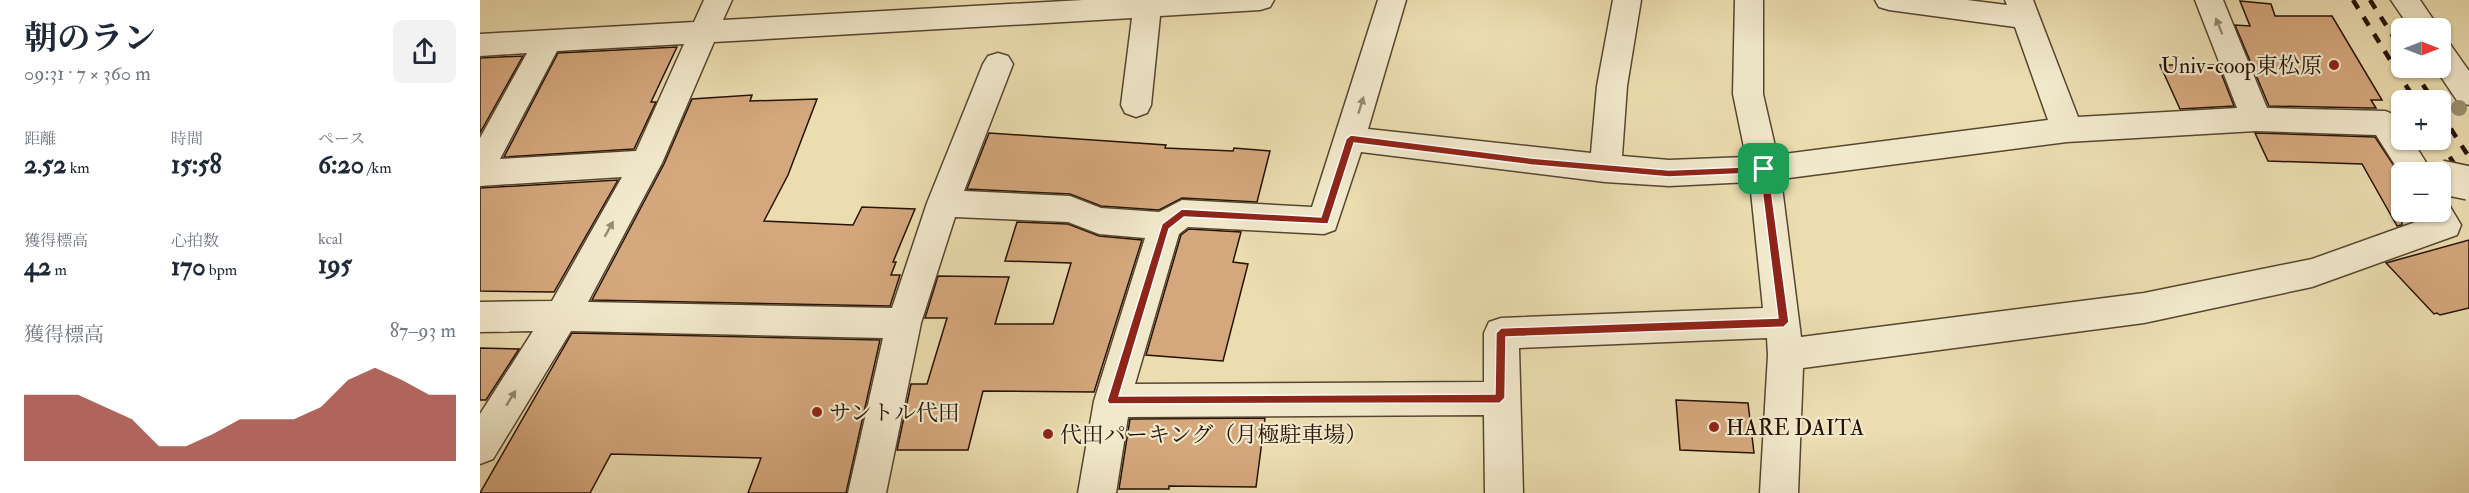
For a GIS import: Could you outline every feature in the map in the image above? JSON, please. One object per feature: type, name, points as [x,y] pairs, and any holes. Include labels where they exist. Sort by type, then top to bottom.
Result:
[{"type":"street","points":[[480,447],[562,316],[646,163],[718,0]]},
{"type":"street","points":[[480,45],[1260,0]]},
{"type":"street","points":[[1097,493],[1112,401],[1165,226],[1182,213],[1324,221],[1392,0]]},
{"type":"street","points":[[1605,169],[1612,86],[1627,0]]},
{"type":"street","points":[[1749,0],[1748,94],[1764,169],[1785,339],[1779,493]]},
{"type":"street","points":[[1889,0],[2023,9],[2067,130]]},
{"type":"street","points":[[2209,0],[2256,119]]},
{"type":"street","points":[[2405,0],[2418,18]]},
{"type":"street","points":[[1136,105],[1147,7]]},
{"type":"street","points":[[480,167],[548,41]]},
{"type":"street","points":[[867,493],[904,323],[943,203],[998,64]]},
{"type":"street","points":[[2451,68],[2469,94]]},
{"type":"street","points":[[1351,139],[1605,169],[1669,173],[1764,169],[2067,130],[2256,119],[2385,123],[2415,162]]},
{"type":"street","points":[[480,173],[646,163]]},
{"type":"street","points":[[2451,179],[2469,183]]},
{"type":"street","points":[[943,203],[1070,209],[1099,221],[1165,226]]},
{"type":"street","points":[[1504,493],[1500,398],[1501,333],[1785,339],[2144,308],[2312,273],[2445,225],[2443,222]]},
{"type":"street","points":[[480,317],[562,316],[904,323]]},
{"type":"street","points":[[1112,401],[1500,398]]},
{"type":"building","points":[[2240,1],[2271,4],[2275,16],[2332,16],[2382,100],[2371,100],[2376,108],[2269,106],[2235,25],[2250,26]]},
{"type":"building","points":[[677,47],[651,102],[656,102],[634,149],[504,157],[558,53]]},
{"type":"building","points":[[523,56],[480,133],[480,58]]},
{"type":"building","points":[[2160,65],[2218,65],[2234,106],[2180,109]]},
{"type":"building","points":[[752,95],[750,101],[817,99],[788,175],[764,221],[853,225],[862,207],[915,209],[893,262],[896,262],[891,275],[900,275],[890,306],[592,300],[664,164],[692,99]]},
{"type":"building","points":[[989,133],[1166,145],[1165,148],[1233,151],[1234,148],[1270,151],[1257,202],[1182,198],[1159,210],[1101,206],[1070,194],[967,189]]},
{"type":"building","points":[[2255,133],[2375,137],[2391,162],[2391,215],[2362,164],[2268,161]]},
{"type":"building","points":[[618,180],[554,292],[480,291],[480,188]]},
{"type":"building","points":[[1017,222],[1068,224],[1099,236],[1142,240],[1094,392],[983,391],[968,450],[897,450],[911,384],[927,384],[947,318],[925,318],[938,276],[1009,277],[995,324],[1053,324],[1071,263],[1005,261]]},
{"type":"building","points":[[1189,229],[1241,232],[1233,262],[1248,264],[1223,361],[1146,355],[1181,235]]},
{"type":"building","points":[[2469,240],[2469,308],[2440,315],[2434,314],[2386,263]]},
{"type":"building","points":[[572,333],[880,340],[846,493],[748,493],[761,458],[611,454],[590,493],[480,493]]},
{"type":"building","points":[[480,348],[519,349],[486,400],[480,400]]},
{"type":"building","name":"HARE DAITA","points":[[1676,400],[1748,403],[1754,453],[1680,450]]},
{"type":"building","points":[[1265,418],[1256,487],[1169,486],[1169,489],[1119,489],[1130,419]]},
{"type":"railway","points":[[2353,0],[2409,90]]},
{"type":"railway","points":[[2370,0],[2391,33]]},
{"type":"railway","points":[[2419,78],[2426,90]]},
{"type":"railway","points":[[2451,129],[2469,157]]},
{"type":"railway","points":[[2445,150],[2469,187]]},
{"type":"place","name":"Univ-coop東松原","points":[[2334,65]]},
{"type":"place","name":"サントル代田","points":[[817,412]]},
{"type":"place","name":"HARE DAITA","points":[[1714,427]]},
{"type":"place","name":"代田パーキング（月極駐車場）","points":[[1048,434]]},
{"type":"route","points":[[1351,139],[1531,162],[1669,173],[1764,169],[1784,322],[1501,333],[1500,398],[1112,401],[1165,226],[1182,213],[1324,221],[1351,139]]}]
